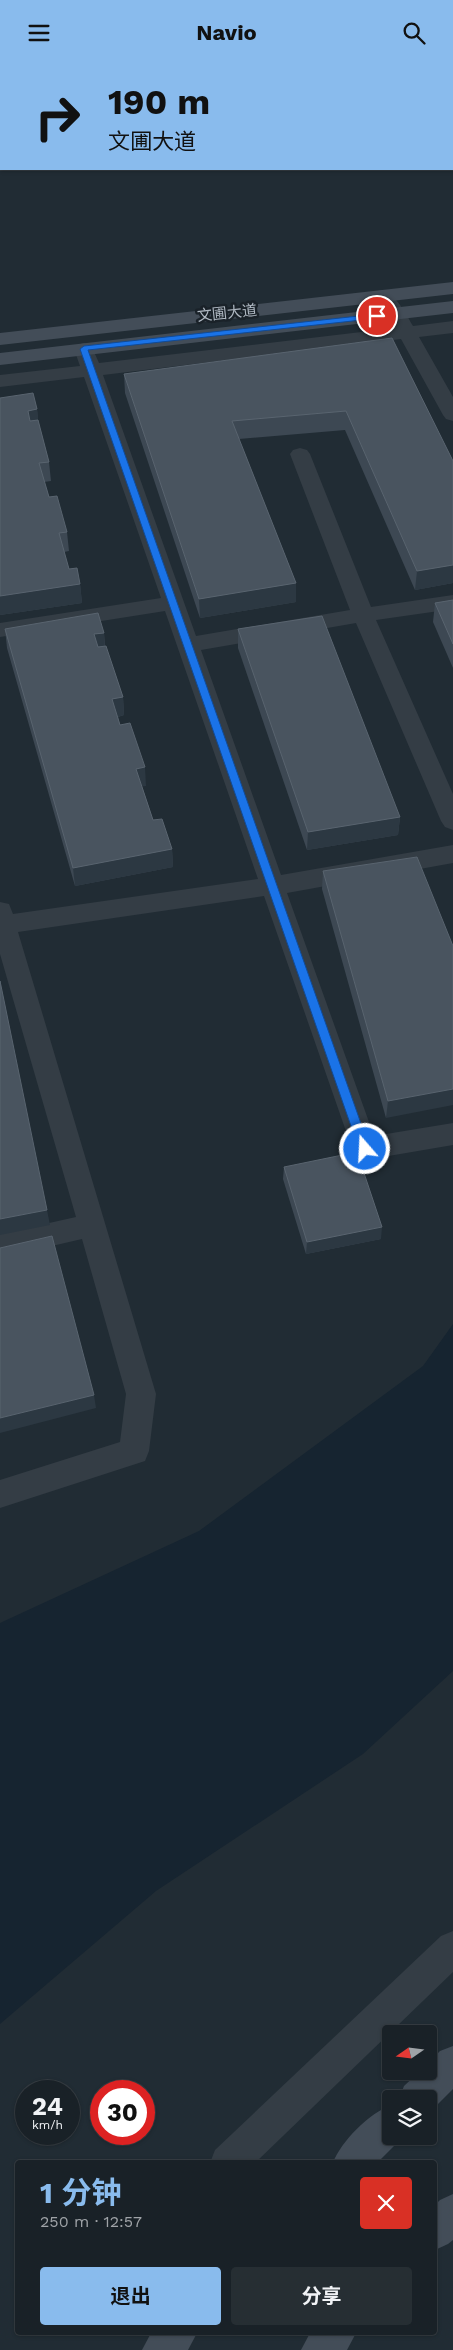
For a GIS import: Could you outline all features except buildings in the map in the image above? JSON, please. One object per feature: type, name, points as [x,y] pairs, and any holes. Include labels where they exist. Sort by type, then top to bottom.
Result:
[{"type":"main road","name":"文圃大道","points":[[0,339],[453,288]]},
{"type":"main road","name":"文圃大道","points":[[0,359],[87,359],[453,307]]},
{"type":"main road","points":[[426,2090],[453,2064]]},
{"type":"main road","points":[[353,2160],[382,2132]]},
{"type":"main road","points":[[437,2229],[453,2213]]},
{"type":"main road","points":[[161,2350],[176,2335]]},
{"type":"main road","points":[[320,2350],[335,2335]]},
{"type":"street","points":[[382,296],[407,332],[453,415]]},
{"type":"street","points":[[0,381],[87,359],[453,327]]},
{"type":"street","points":[[87,359],[365,1149],[453,1134]]},
{"type":"street","points":[[300,454],[363,615],[453,821]]},
{"type":"street","points":[[187,645],[363,615],[453,602]]},
{"type":"street","points":[[0,630],[173,603]]},
{"type":"street","points":[[0,1494],[134,1451],[141,1394],[1,920],[272,886],[453,854]]},
{"type":"street","points":[[0,1246],[92,1225]]},
{"type":"street","points":[[231,2160],[453,1948]]},
{"type":"water","points":[[453,1324],[453,1671],[363,1754],[156,1891],[0,2024],[0,1623],[199,1531],[423,1366]]},
{"type":"route","points":[[365,1149],[84,349],[377,316]]}]
